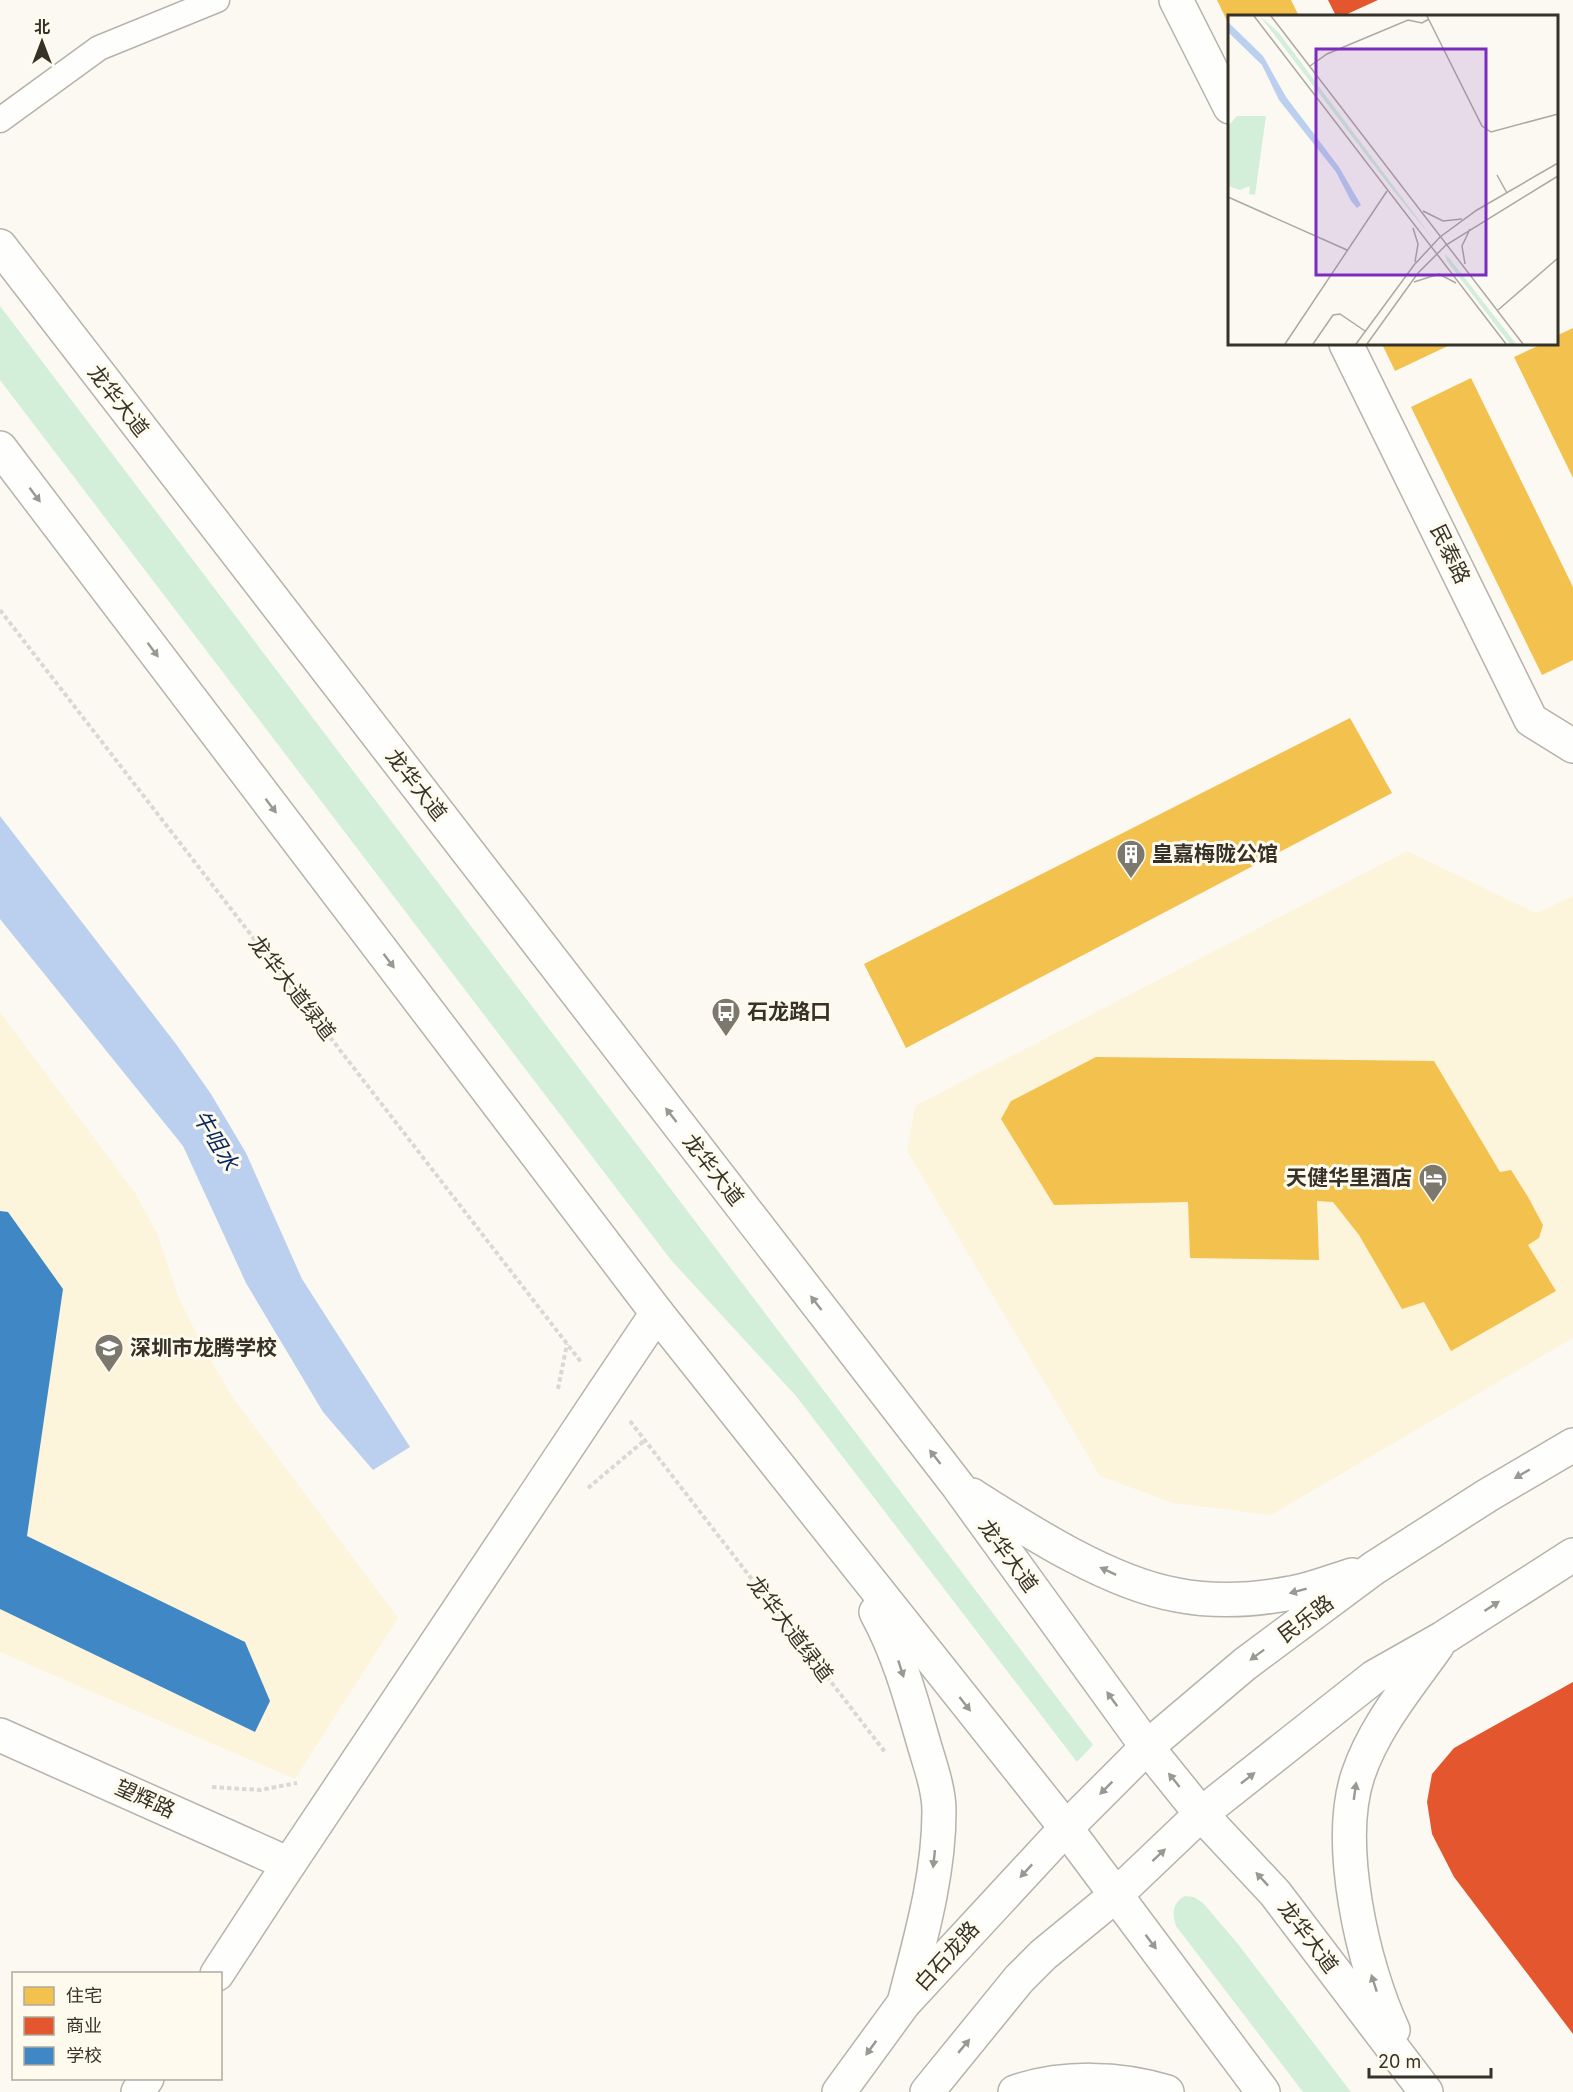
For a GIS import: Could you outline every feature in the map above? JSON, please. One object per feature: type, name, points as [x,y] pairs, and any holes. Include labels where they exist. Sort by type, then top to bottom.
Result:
[{"type":"main road","points":[[1176,0],[1228,104]]},
{"type":"main road","name":"龙华大道","points":[[0,246],[958,1486],[1147,1747],[1201,1814],[1275,1893],[1420,2084]]},
{"type":"main road","name":"民泰路","points":[[1346,345],[1532,720],[1573,746]]},
{"type":"main road","points":[[0,448],[657,1313],[839,1541],[999,1747],[1066,1828],[1263,2092]]},
{"type":"main road","points":[[218,1972],[657,1313]]},
{"type":"main road","name":"民乐路","points":[[1066,1828],[1147,1747],[1245,1664],[1374,1568],[1488,1495],[1573,1445]]},
{"type":"main road","points":[[958,1486],[1032,1533],[1077,1556],[1127,1580],[1176,1595],[1237,1599],[1292,1593],[1374,1568]]},
{"type":"main road","points":[[839,1541],[893,1644],[931,1767],[939,1809],[930,1898],[904,2003]]},
{"type":"main road","points":[[927,2092],[1035,1963],[1116,1895],[1201,1814],[1374,1677],[1443,1638],[1573,1555]]},
{"type":"main road","points":[[1420,2084],[1382,2007],[1363,1947],[1353,1887],[1350,1828],[1358,1776],[1386,1716],[1443,1638]]},
{"type":"main road","name":"望辉路","points":[[0,1735],[289,1864]]},
{"type":"main road","name":"白石龙路","points":[[839,2092],[904,2003],[1066,1828]]},
{"type":"main road","points":[[1016,2092],[1044,2082],[1137,2082],[1167,2092]]},
{"type":"lane","points":[[0,120],[99,48],[217,0]]},
{"type":"path","name":"龙华大道绿道","points":[[0,610],[584,1366]]},
{"type":"path","points":[[557,1390],[567,1344]]},
{"type":"path","name":"龙华大道绿道","points":[[636,1428],[889,1757]]},
{"type":"path","points":[[201,1783],[260,1790],[297,1782],[304,1776]]},
{"type":"shaded area","points":[[1407,851],[1536,913],[1573,896],[1573,1338],[1271,1515],[1173,1503],[1100,1476],[907,1151],[915,1106]]},
{"type":"shaded area","name":"深圳市龙腾学校","points":[[0,1012],[135,1193],[157,1233],[179,1299],[203,1347],[233,1398],[398,1618],[295,1779],[0,1652]]},
{"type":"green space","points":[[0,306],[1093,1745],[1077,1762],[796,1396],[671,1260],[0,380]]},
{"type":"green space","points":[[1185,1896],[1194,1897],[1203,1903],[1238,1944],[1351,2092],[1303,2092],[1176,1926],[1175,1905]]},
{"type":"water","name":"牛咀水","points":[[0,816],[176,1044],[211,1094],[246,1153],[302,1279],[410,1447],[373,1470],[323,1412],[246,1283],[183,1146],[0,919]]},
{"type":"building: 住宅","points":[[1217,0],[1291,0],[1298,15],[1228,15],[1228,23]]},
{"type":"building: 住宅","points":[[1573,328],[1573,478],[1514,357],[1540,345],[1558,345],[1558,335]]},
{"type":"building: 住宅","points":[[1382,345],[1450,345],[1395,371]]},
{"type":"building: 住宅","points":[[1471,378],[1573,587],[1573,660],[1542,675],[1411,407]]},
{"type":"building: 住宅","name":"皇嘉梅陇公馆","points":[[1350,718],[1392,793],[906,1048],[864,964]]},
{"type":"building: 住宅","name":"天健华里酒店","points":[[1096,1057],[1434,1061],[1500,1172],[1511,1170],[1543,1225],[1539,1238],[1528,1245],[1556,1291],[1451,1351],[1424,1302],[1402,1309],[1359,1235],[1333,1202],[1317,1201],[1319,1260],[1190,1258],[1188,1202],[1054,1205],[1001,1119],[1011,1101]]},
{"type":"building: 商业","points":[[1328,0],[1378,0],[1345,15],[1336,15]]},
{"type":"building: 商业","points":[[1573,1682],[1573,2034],[1454,1877],[1432,1834],[1427,1802],[1432,1774],[1454,1748]]},
{"type":"building: 学校","points":[[0,1211],[8,1212],[63,1289],[27,1536],[245,1642],[270,1701],[255,1732],[0,1609]]},
{"type":"place","name":"皇嘉梅陇公馆","points":[[1131,880]]},
{"type":"place","name":"石龙路口","points":[[726,1038]]},
{"type":"place","name":"天健华里酒店","points":[[1433,1204]]},
{"type":"place","name":"深圳市龙腾学校","points":[[109,1374]]}]
